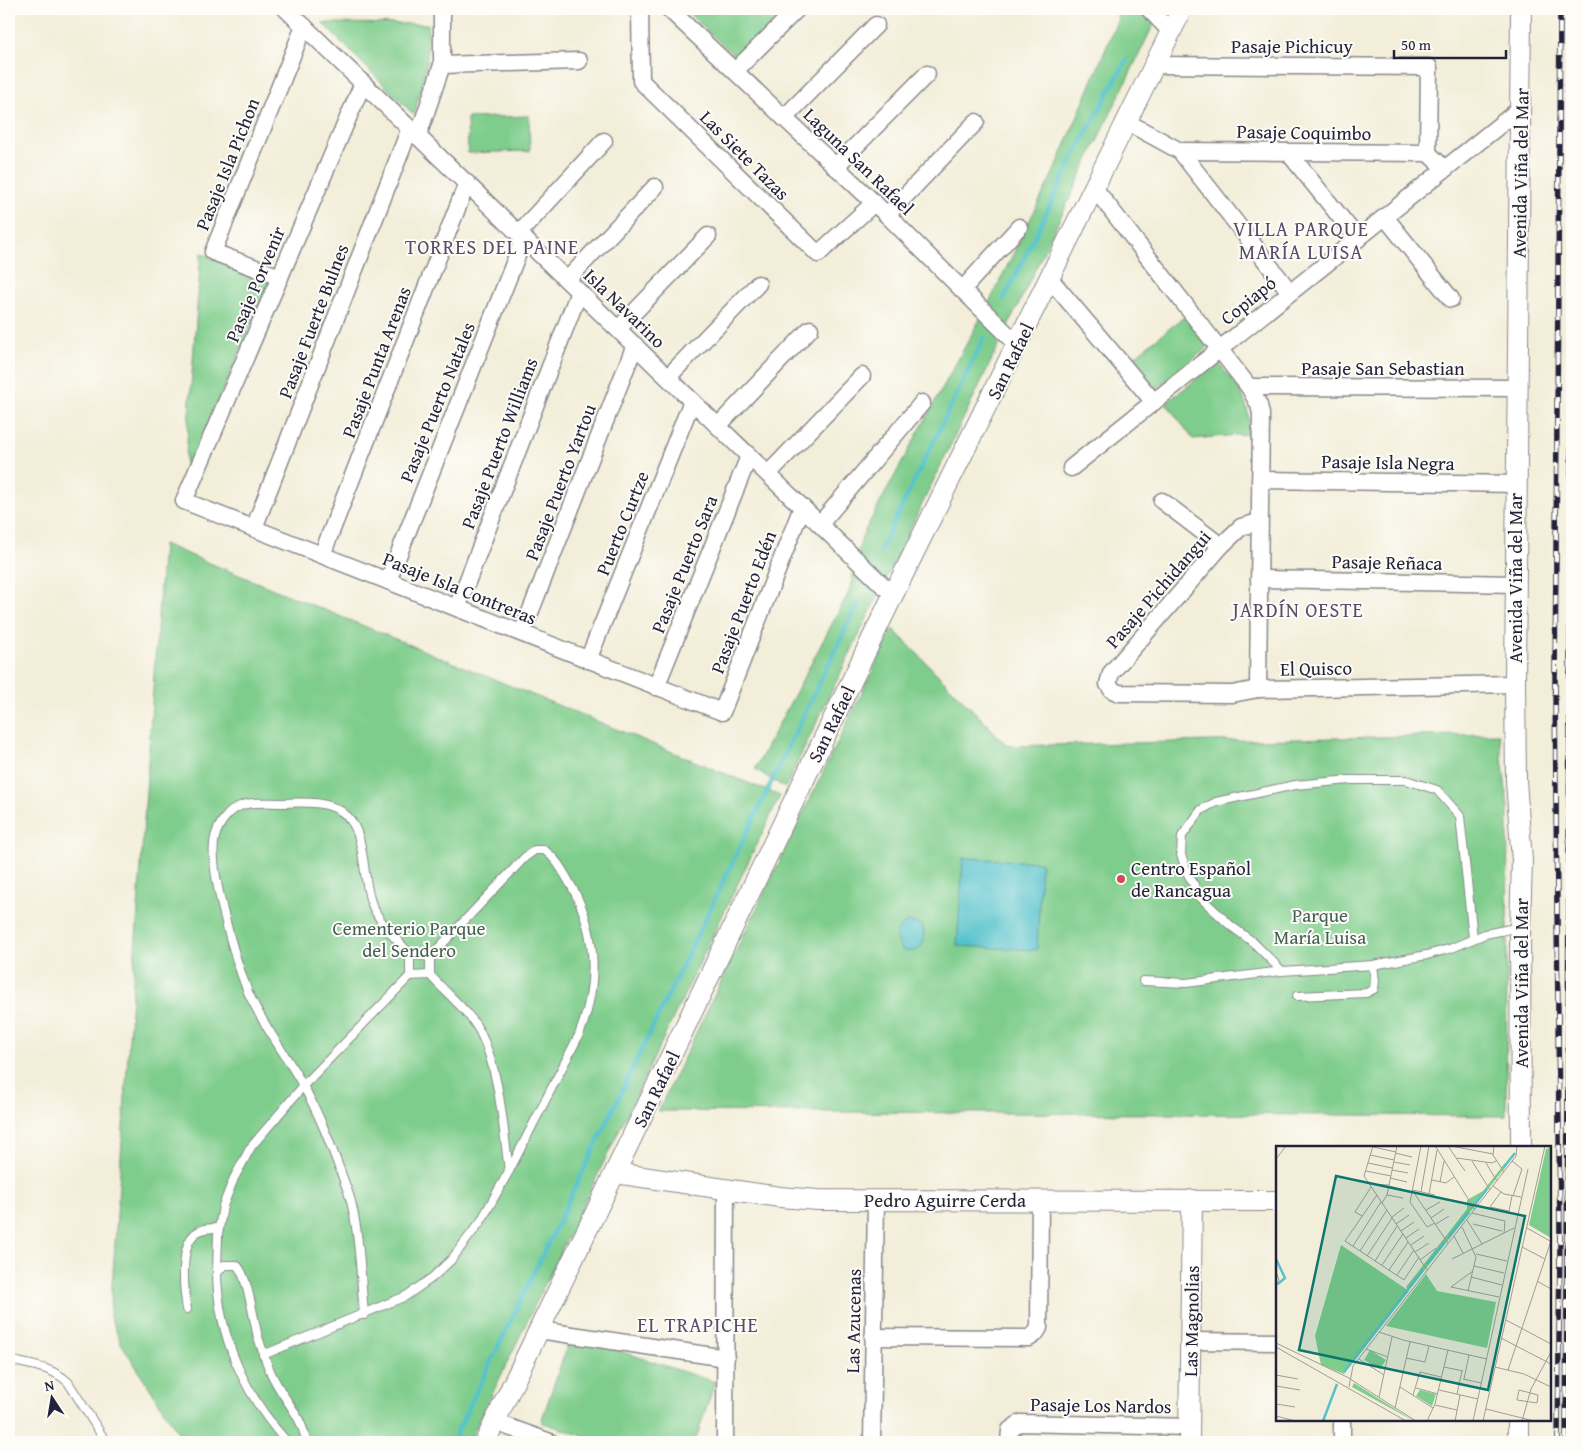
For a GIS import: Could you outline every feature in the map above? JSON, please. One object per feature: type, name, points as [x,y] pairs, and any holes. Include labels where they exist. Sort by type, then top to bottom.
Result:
[{"type":"street","name":"Isla Navarino","points":[[286,9],[893,595]]},
{"type":"street","name":"Pasaje Fuerte Bulnes","points":[[254,528],[442,66],[442,9]]},
{"type":"street","name":"Las Siete Tazas","points":[[640,9],[641,81],[818,254],[874,203]]},
{"type":"street","name":"Laguna San Rafael","points":[[669,9],[887,215],[1018,345]]},
{"type":"street","points":[[735,71],[797,9]]},
{"type":"street","points":[[1149,9],[1171,32]]},
{"type":"street","name":"San Rafael","points":[[485,1442],[893,595],[1095,189],[1182,9]]},
{"type":"street","name":"Avenida Viña del Mar","points":[[1521,9],[1522,108],[1515,584],[1516,781],[1522,861],[1520,927],[1521,1146]]},
{"type":"street","points":[[784,118],[876,25]]},
{"type":"street","name":"Pasaje Isla Pichon","points":[[280,277],[213,252],[304,26]]},
{"type":"street","points":[[442,66],[578,62]]},
{"type":"street","name":"Pasaje Pichicuy","points":[[1156,65],[1429,68],[1428,153]]},
{"type":"street","points":[[835,167],[927,74]]},
{"type":"street","name":"Pasaje Porvenir","points":[[184,500],[363,83]]},
{"type":"street","name":"Copiapó","points":[[1071,468],[1522,108]]},
{"type":"street","points":[[887,215],[976,122]]},
{"type":"street","points":[[1128,122],[1180,151],[1290,292]]},
{"type":"street","points":[[521,236],[604,140]]},
{"type":"street","name":"Pasaje Coquimbo","points":[[1180,151],[1428,153]]},
{"type":"street","points":[[1288,152],[1358,239]]},
{"type":"street","points":[[1428,153],[1445,169]]},
{"type":"street","name":"Pasaje Punta Arenas","points":[[322,555],[467,183]]},
{"type":"street","points":[[567,280],[655,187]]},
{"type":"street","points":[[1095,189],[1249,387],[1259,405],[1258,689]]},
{"type":"street","points":[[1385,217],[1451,300]]},
{"type":"street","points":[[962,290],[1019,227]]},
{"type":"street","name":"Pasaje Puerto Natales","points":[[388,581],[521,236]]},
{"type":"street","points":[[618,329],[708,236]]},
{"type":"street","points":[[1050,279],[1154,402]]},
{"type":"street","points":[[668,378],[758,284]]},
{"type":"street","name":"Pasaje Puerto Williams","points":[[457,608],[579,292]]},
{"type":"street","points":[[718,426],[810,329]]},
{"type":"street","name":"Pasaje Puerto Yartou","points":[[522,634],[635,346]]},
{"type":"street","points":[[768,474],[862,376]]},
{"type":"street","name":"Pasaje San Sebastian","points":[[1249,387],[1517,388]]},
{"type":"street","name":"Puerto Curtze","points":[[588,660],[692,400]]},
{"type":"street","points":[[820,524],[922,403]]},
{"type":"street","name":"Pasaje Puerto Sara","points":[[656,687],[750,456]]},
{"type":"street","name":"Pasaje Isla Negra","points":[[1260,480],[1516,484]]},
{"type":"street","name":"Pasaje Isla Contreras","points":[[184,500],[722,712]]},
{"type":"street","points":[[1162,501],[1221,546]]},
{"type":"street","name":"Pasaje Puerto Edén","points":[[722,712],[802,507]]},
{"type":"street","name":"Pasaje Pichidangui","points":[[1119,692],[1110,688],[1108,680],[1111,673],[1221,546],[1241,527],[1259,522]]},
{"type":"street","name":"Pasaje Reñaca","points":[[1259,579],[1515,584]]},
{"type":"street","name":"El Quisco","points":[[1119,692],[1239,694],[1258,689],[1515,684]]},
{"type":"street","name":"Pedro Aguirre Cerda","points":[[615,1173],[796,1199],[876,1201],[1276,1201]]},
{"type":"street","points":[[725,1442],[726,1190]]},
{"type":"street","points":[[872,1337],[1029,1338],[1035,1334],[1039,1328],[1040,1200]]},
{"type":"street","name":"Las Magnolias","points":[[1189,1435],[1192,1200]]},
{"type":"street","name":"Las Azucenas","points":[[872,1442],[872,1337],[876,1201]]},
{"type":"street","points":[[539,1330],[726,1358]]},
{"type":"street","points":[[1190,1340],[1276,1342]]},
{"type":"street","points":[[1342,1421],[1342,1442]]},
{"type":"street","points":[[1518,1421],[1518,1442]]},
{"type":"street","points":[[495,1422],[550,1442]]},
{"type":"street","name":"Pasaje Los Nardos","points":[[1011,1434],[1020,1423],[1189,1435]]},
{"type":"lane","points":[[1282,971],[1253,942],[1231,926],[1202,898],[1188,874],[1182,855],[1182,836],[1201,810],[1216,802],[1295,785],[1350,780],[1406,780],[1437,790],[1460,816],[1473,938]]},
{"type":"lane","points":[[364,1315],[355,1229],[348,1192],[304,1085],[249,993],[235,958],[222,905],[214,856],[215,836],[227,816],[238,807],[251,803],[313,803],[340,811],[352,823],[357,832],[366,881],[374,908],[390,933],[410,954],[430,957]]},
{"type":"lane","points":[[263,1355],[364,1315],[406,1296],[443,1268],[472,1234],[509,1171],[568,1057],[586,1016],[592,973],[588,921],[574,890],[552,855],[544,850],[535,850],[525,858],[430,957],[430,975],[468,1015],[480,1032],[492,1067],[509,1171]]},
{"type":"lane","points":[[1143,981],[1186,983],[1282,971],[1373,966],[1427,955],[1452,948],[1473,938],[1520,927]]},
{"type":"lane","points":[[410,954],[410,976]]},
{"type":"lane","points":[[1297,996],[1366,993],[1374,989],[1373,966]]},
{"type":"lane","points":[[287,1442],[255,1400],[234,1360],[223,1320],[217,1273],[218,1228],[228,1192],[242,1161],[261,1132],[304,1085],[410,976],[430,975]]},
{"type":"lane","points":[[187,1308],[184,1278],[188,1243],[191,1237],[199,1230],[218,1228]]},
{"type":"lane","points":[[217,1273],[228,1264],[236,1264],[241,1269],[263,1355],[274,1380],[302,1422],[306,1442]]},
{"type":"lane","points":[[9,1360],[50,1370],[60,1375],[68,1382],[106,1442]]},
{"type":"green space","points":[[684,9],[791,9],[740,61]]},
{"type":"green space","points":[[1116,9],[1161,9],[785,788],[755,769],[849,592],[862,536],[992,297],[1058,163],[1118,18]]},
{"type":"green space","points":[[322,23],[428,24],[427,63],[414,115]]},
{"type":"green space","points":[[529,116],[530,151],[468,153],[467,118]]},
{"type":"green space","points":[[201,253],[270,281],[184,481]]},
{"type":"green space","points":[[1184,317],[1208,347],[1155,389],[1131,359]]},
{"type":"green space","points":[[1218,362],[1242,395],[1248,411],[1249,434],[1193,439],[1166,403]]},
{"type":"green space","name":"Cementerio Parque del Sendero","points":[[163,544],[780,796],[469,1442],[181,1442],[179,1434],[121,1343],[110,1316]]},
{"type":"green space","name":"Parque María Luisa","points":[[893,629],[1008,746],[1499,734],[1508,807],[1506,1116],[658,1111]]},
{"type":"green space","points":[[571,1335],[715,1382],[695,1442],[601,1442],[541,1422]]},
{"type":"water","points":[[963,858],[1041,862],[1037,950],[957,946]]},
{"type":"water","points":[[911,922],[922,925],[924,931],[923,942],[914,951],[902,950],[896,937],[897,931],[900,927]]},
{"type":"waterway","points":[[1004,299],[1076,152],[1127,59]]},
{"type":"waterway","points":[[880,551],[984,338]]},
{"type":"waterway","points":[[452,1442],[858,603]]},
{"type":"railway","points":[[1558,1442],[1560,1242],[1555,686],[1560,9]]},
{"type":"railway","points":[[1566,1442],[1572,324]]},
{"type":"place","name":"Centro Español de Rancagua","points":[[1121,879]]},
{"type":"district","name":"VILLA PARQUE MARÍA LUISA","points":[[1301,240]]},
{"type":"district","name":"TORRES DEL PAINE","points":[[492,247]]},
{"type":"district","name":"JARDÍN OESTE","points":[[1298,610]]},
{"type":"district","name":"EL TRAPICHE","points":[[698,1325]]}]
